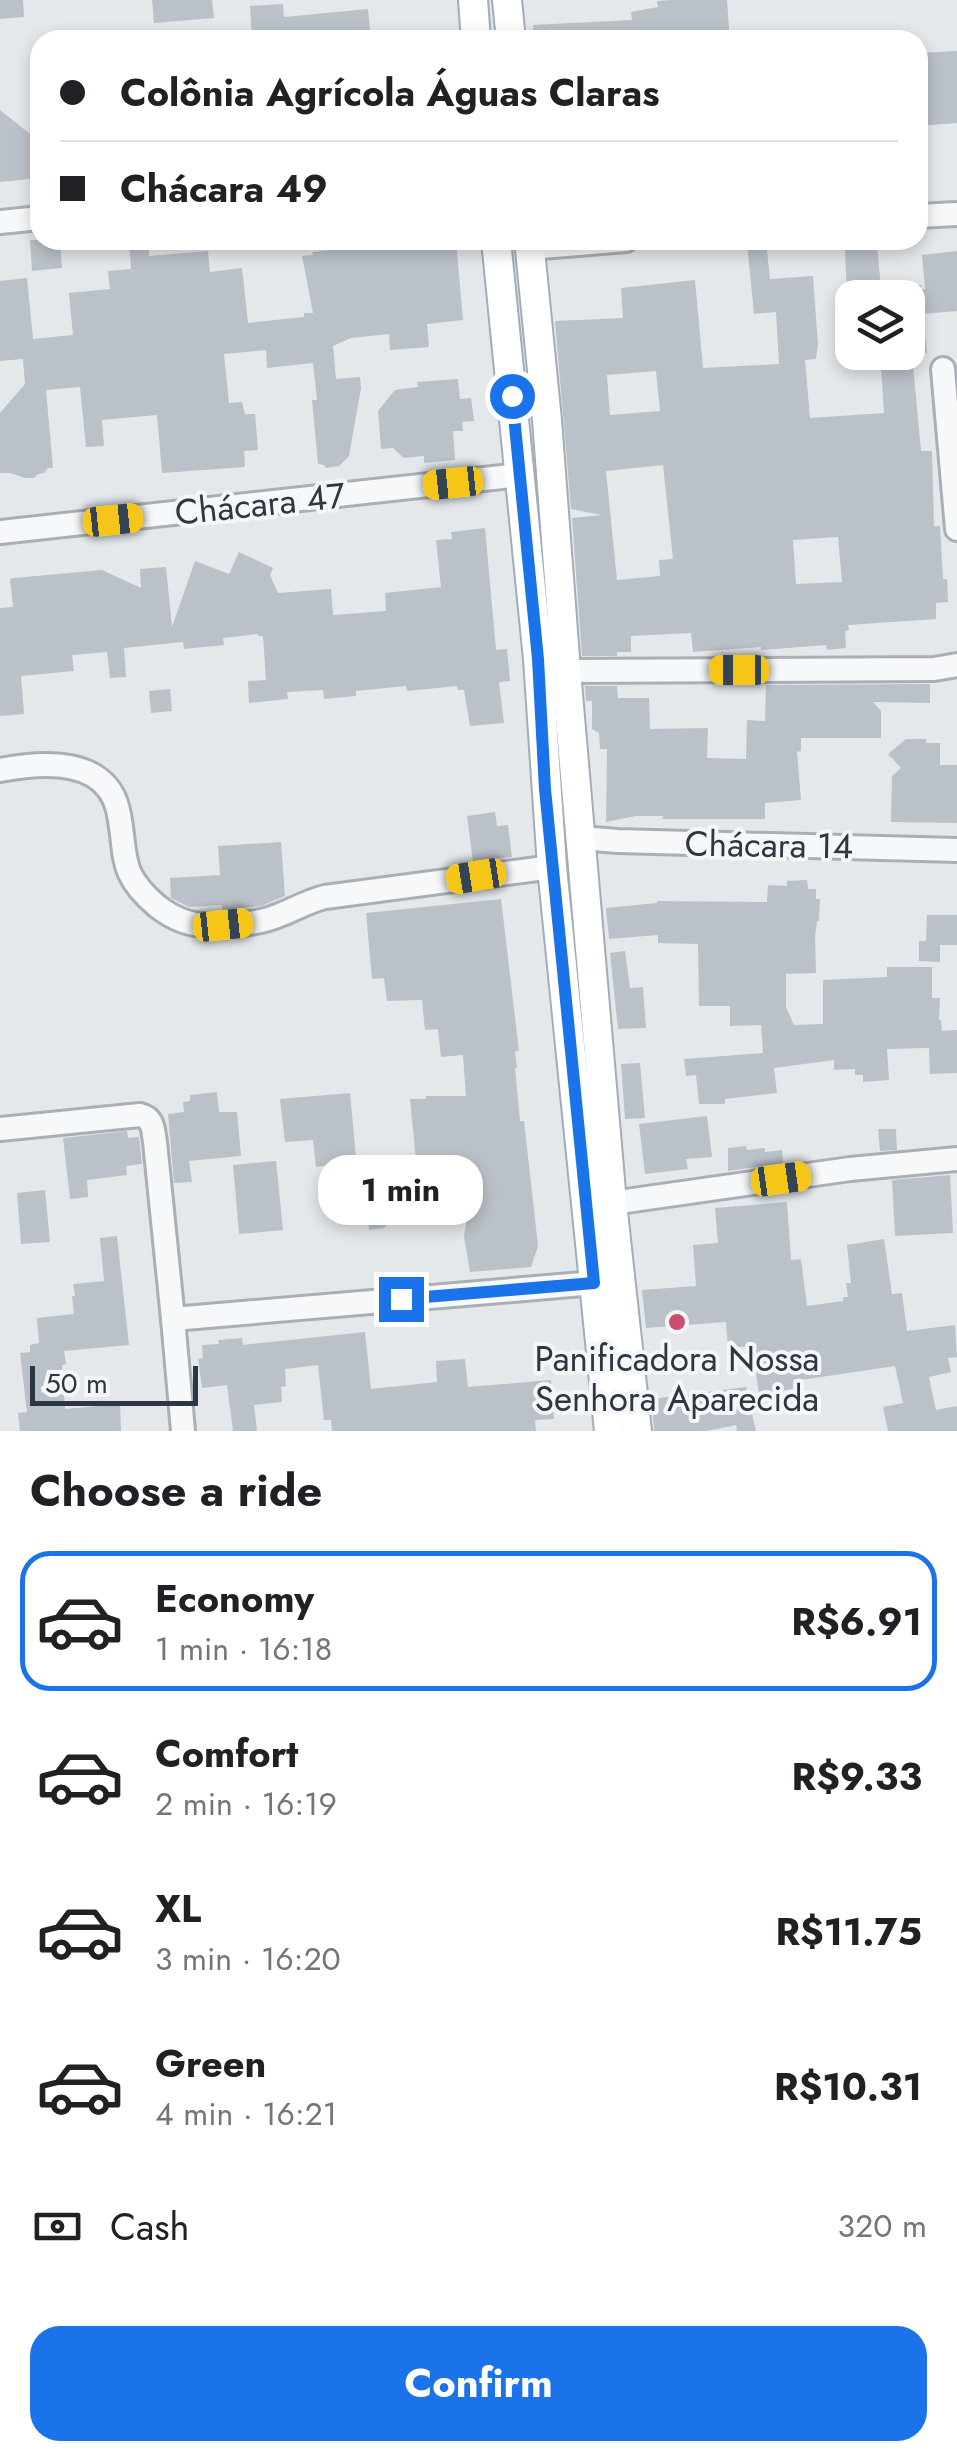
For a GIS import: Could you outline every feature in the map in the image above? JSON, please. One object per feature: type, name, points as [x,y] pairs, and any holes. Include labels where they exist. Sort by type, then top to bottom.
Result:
[{"type":"main road","points":[[472,0],[475,30]]},
{"type":"main road","points":[[507,0],[510,30]]},
{"type":"main road","points":[[497,250],[538,659],[552,867],[609,1431]]},
{"type":"main road","points":[[531,250],[612,1203],[637,1431]]},
{"type":"main road","points":[[545,789],[576,784]]},
{"type":"main road","points":[[550,833],[580,838]]},
{"type":"street","points":[[928,215],[957,214]]},
{"type":"street","points":[[0,222],[30,219]]},
{"type":"street","points":[[944,369],[957,529]]},
{"type":"street","name":"Chácara 47","points":[[0,532],[520,475]]},
{"type":"street","points":[[566,671],[934,669],[957,665]]},
{"type":"street","points":[[0,770],[50,765],[91,773],[114,797],[130,877],[163,910],[192,924],[255,922],[312,900],[552,867]]},
{"type":"street","name":"Chácara 14","points":[[580,838],[957,850]]},
{"type":"street","points":[[0,1130],[147,1117],[154,1130],[183,1431]]},
{"type":"street","points":[[612,1203],[850,1169],[957,1160]]},
{"type":"street","points":[[172,1319],[594,1283]]},
{"type":"building","points":[[0,0],[23,0],[24,17],[0,19]]},
{"type":"building","points":[[152,0],[212,0],[214,18],[154,23]]},
{"type":"building","points":[[727,0],[729,30],[533,30],[533,25],[632,20],[631,12],[658,7],[657,1]]},
{"type":"building","points":[[283,4],[284,17],[368,9],[370,30],[251,30],[250,6]]},
{"type":"building","points":[[957,51],[957,123],[928,125],[928,52]]},
{"type":"building","points":[[0,110],[30,134],[30,179],[0,182]]},
{"type":"building","points":[[31,250],[61,250],[62,268],[32,271]]},
{"type":"building","points":[[130,250],[149,250],[149,256],[208,251],[210,272],[242,268],[248,323],[313,313],[302,256],[313,255],[312,252],[457,250],[463,320],[427,324],[429,347],[390,350],[389,334],[351,338],[333,346],[336,379],[360,377],[361,388],[349,456],[339,466],[326,468],[318,464],[313,363],[267,368],[266,350],[224,354],[229,403],[242,402],[245,414],[255,414],[258,450],[244,451],[245,467],[162,473],[157,415],[102,420],[104,446],[86,447],[80,387],[46,390],[53,468],[34,478],[0,473],[0,413],[25,384],[23,359],[0,361],[0,281],[27,278],[33,339],[73,335],[69,293],[110,289],[108,271],[131,269]]},
{"type":"building","points":[[748,250],[767,250],[770,279],[813,276],[818,345],[816,359],[805,360],[810,418],[884,413],[881,370],[913,370],[921,451],[932,451],[934,526],[940,526],[948,602],[936,603],[936,619],[848,625],[846,648],[827,650],[826,645],[693,652],[691,633],[631,636],[631,652],[582,656],[572,518],[602,515],[571,509],[555,321],[623,318],[621,288],[695,280],[703,368],[779,364],[776,312],[754,314]],"holes":[[[656,371],[660,411],[610,415],[607,375]],[[663,465],[673,559],[659,560],[660,576],[617,580],[606,471]],[[838,537],[842,582],[796,584],[793,540]]]},
{"type":"building","points":[[845,250],[877,250],[880,280],[846,280]]},
{"type":"building","points":[[957,251],[957,311],[925,314],[922,255]]},
{"type":"building","points":[[458,379],[460,399],[471,398],[474,421],[462,422],[463,431],[453,431],[455,460],[424,463],[424,456],[404,458],[393,448],[381,449],[378,411],[395,390],[418,387],[417,382]]},
{"type":"building","points":[[485,528],[496,650],[507,649],[510,681],[499,682],[504,723],[470,726],[464,690],[457,686],[407,691],[406,686],[324,699],[323,690],[287,692],[288,699],[249,703],[248,681],[266,680],[263,636],[258,634],[223,638],[224,645],[184,649],[183,642],[124,648],[126,677],[110,678],[107,652],[72,655],[74,671],[21,676],[24,714],[0,716],[0,608],[13,607],[10,579],[102,570],[141,588],[140,569],[166,567],[172,627],[195,561],[229,574],[239,552],[273,568],[270,575],[278,593],[331,589],[333,615],[386,611],[385,593],[441,587],[436,540],[452,539],[451,532]]},
{"type":"building","points":[[930,684],[930,703],[873,702],[881,711],[881,738],[801,738],[801,751],[797,752],[801,800],[765,803],[765,819],[636,816],[606,822],[607,749],[600,749],[599,733],[592,729],[592,701],[586,701],[585,686],[617,686],[618,698],[649,698],[650,729],[708,728],[707,758],[746,759],[747,720],[765,721],[766,685]]},
{"type":"building","points":[[170,689],[172,711],[151,713],[149,691]]},
{"type":"building","points":[[906,739],[940,743],[940,765],[957,765],[957,823],[891,822],[892,776],[901,768],[888,754]]},
{"type":"building","points":[[495,812],[497,826],[508,825],[512,857],[473,862],[467,816]]},
{"type":"building","points":[[281,842],[285,896],[261,906],[225,910],[222,905],[189,907],[171,898],[170,878],[220,875],[218,846]]},
{"type":"building","points":[[807,880],[808,889],[816,889],[816,899],[820,899],[816,973],[786,974],[786,1007],[794,1025],[823,1024],[823,980],[887,977],[887,967],[932,967],[932,998],[940,998],[942,1031],[957,1030],[957,1073],[930,1074],[929,1048],[887,1049],[889,1080],[863,1082],[863,1075],[855,1075],[855,1069],[834,1070],[834,1060],[774,1068],[777,1093],[725,1099],[725,1104],[699,1104],[696,1075],[686,1076],[684,1059],[763,1053],[761,1025],[730,1026],[730,1006],[699,1006],[698,944],[658,943],[658,935],[609,939],[606,908],[657,901],[767,902],[768,885],[787,886],[787,881]]},
{"type":"building","points":[[501,899],[519,1051],[515,1051],[515,1068],[520,1121],[524,1121],[538,1246],[531,1267],[470,1272],[464,1237],[465,1206],[476,1203],[473,1168],[417,1171],[410,1099],[466,1096],[463,1055],[441,1057],[438,1029],[425,1030],[422,1000],[387,1001],[384,978],[372,979],[366,913]]},
{"type":"building","points":[[927,915],[957,915],[957,945],[940,945],[940,962],[919,961],[919,941],[926,941]]},
{"type":"building","points":[[625,951],[630,988],[643,987],[646,1028],[618,1029],[610,953]]},
{"type":"building","points":[[640,1063],[645,1118],[625,1119],[621,1064]]},
{"type":"building","points":[[217,1092],[219,1112],[237,1112],[241,1156],[189,1161],[192,1182],[174,1183],[168,1114],[184,1112],[183,1102],[190,1101],[190,1095]]},
{"type":"building","points":[[350,1093],[357,1168],[374,1169],[374,1173],[406,1169],[411,1213],[396,1214],[384,1228],[369,1230],[368,1216],[336,1218],[331,1165],[316,1167],[313,1140],[285,1142],[280,1099]]},
{"type":"building","points":[[707,1116],[712,1157],[686,1159],[688,1169],[645,1174],[639,1124]]},
{"type":"building","points":[[878,1129],[896,1129],[897,1150],[880,1151]]},
{"type":"building","points":[[127,1131],[128,1138],[139,1137],[142,1164],[126,1166],[127,1175],[87,1180],[88,1197],[70,1199],[63,1138]]},
{"type":"building","points":[[746,1146],[747,1150],[765,1148],[765,1152],[782,1150],[783,1163],[728,1171],[728,1148]]},
{"type":"building","points":[[276,1161],[283,1230],[239,1234],[233,1165]]},
{"type":"building","points":[[950,1175],[953,1233],[895,1236],[892,1180]]},
{"type":"building","points":[[45,1190],[50,1242],[21,1244],[17,1193]]},
{"type":"building","points":[[787,1202],[791,1260],[801,1259],[807,1306],[848,1297],[846,1283],[851,1283],[847,1245],[884,1239],[892,1294],[902,1293],[907,1331],[955,1325],[957,1357],[948,1358],[951,1372],[929,1377],[936,1410],[957,1406],[957,1431],[888,1431],[883,1407],[903,1403],[895,1366],[801,1380],[803,1387],[759,1395],[752,1346],[728,1348],[726,1322],[646,1328],[642,1290],[696,1286],[693,1245],[718,1243],[715,1208]]},
{"type":"building","points":[[117,1236],[129,1345],[64,1351],[66,1364],[62,1365],[65,1409],[120,1404],[121,1431],[20,1431],[18,1413],[27,1412],[20,1353],[30,1352],[30,1345],[39,1343],[37,1318],[74,1314],[73,1284],[104,1281],[100,1238]]},
{"type":"building","points":[[365,1332],[371,1389],[437,1382],[436,1361],[465,1359],[468,1387],[551,1380],[554,1419],[535,1420],[536,1431],[332,1431],[331,1420],[324,1420],[318,1365],[285,1369],[282,1402],[254,1405],[257,1431],[233,1431],[227,1385],[202,1388],[198,1359],[203,1358],[202,1345],[242,1338],[243,1345]]},
{"type":"building","points":[[746,1387],[756,1431],[737,1431],[736,1425],[707,1431],[654,1431],[652,1399]]},
{"type":"place","name":"Panificadora Nossa Senhora Aparecida","points":[[677,1322]]},
{"type":"route","points":[[401,1299],[594,1283],[545,789],[538,659],[512,396]]}]
